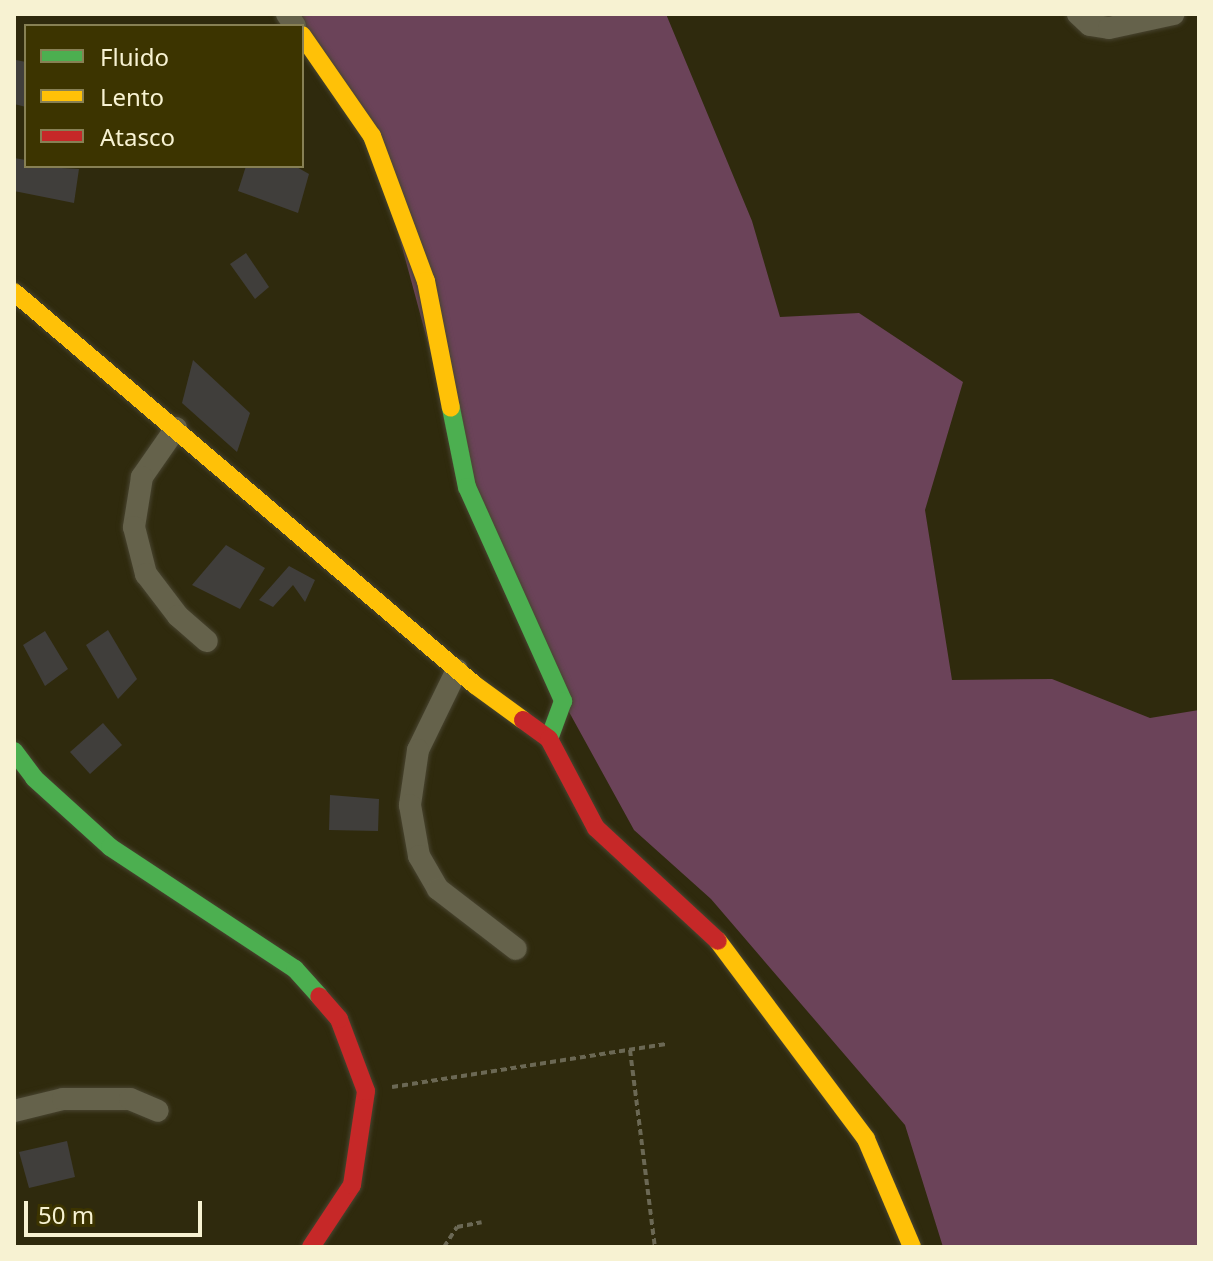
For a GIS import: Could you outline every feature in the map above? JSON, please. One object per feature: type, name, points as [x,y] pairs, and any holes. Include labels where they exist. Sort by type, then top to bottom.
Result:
[{"type":"street","points":[[1078,14],[1090,25],[1109,28],[1174,14]]},
{"type":"street","points":[[304,38],[372,136],[426,281],[467,487],[563,701],[549,739]]},
{"type":"street","points":[[14,292],[457,670],[549,739],[596,828],[713,934],[866,1139],[912,1247]]},
{"type":"street","points":[[176,428],[142,477],[134,527],[146,574],[178,616],[207,641]]},
{"type":"street","points":[[457,670],[418,750],[410,805],[419,856],[438,889],[516,949]]},
{"type":"street","points":[[14,751],[34,778],[110,847],[295,969],[339,1019],[366,1091],[352,1185],[311,1247]]},
{"type":"street","points":[[14,1111],[63,1099],[130,1099],[158,1111]]},
{"type":"path","points":[[366,1091],[668,1044]]},
{"type":"path","points":[[630,1050],[655,1247]]},
{"type":"path","points":[[444,1247],[457,1227],[482,1222]]},
{"type":"shaded area","points":[[287,14],[666,14],[752,221],[780,317],[859,313],[963,382],[925,510],[952,680],[1052,679],[1150,718],[1199,710],[1199,1247],[943,1247],[905,1125],[711,899],[634,830],[563,701],[467,487],[372,136],[304,38],[304,24],[294,24]]},
{"type":"building","points":[[16,60],[24,62],[24,106],[14,104]]},
{"type":"building","points":[[14,158],[24,160],[24,168],[79,169],[74,203],[14,191]]},
{"type":"building","points":[[245,168],[298,168],[309,174],[298,213],[238,191]]},
{"type":"building","points":[[246,253],[269,287],[255,299],[230,264]]},
{"type":"building","points":[[193,360],[250,413],[237,452],[182,403]]},
{"type":"building","points":[[226,545],[265,568],[240,609],[192,585]]},
{"type":"building","points":[[289,566],[315,580],[305,602],[293,585],[273,607],[259,600]]},
{"type":"building","points":[[108,630],[137,679],[118,699],[86,645]]},
{"type":"building","points":[[45,631],[68,669],[45,686],[23,645]]},
{"type":"building","points":[[103,723],[122,745],[90,774],[70,752]]},
{"type":"building","points":[[330,795],[379,799],[378,831],[329,830]]},
{"type":"building","points":[[67,1141],[75,1177],[29,1188],[19,1152]]},
{"type":"traffic: fast","points":[[451,408],[467,487],[563,701],[549,739]]},
{"type":"traffic: fast","points":[[14,751],[34,778],[110,847],[295,969],[319,996]]},
{"type":"traffic: slow","points":[[304,38],[372,136],[426,281],[451,408]]},
{"type":"traffic: slow","points":[[14,292],[475,685],[523,720]]},
{"type":"traffic: slow","points":[[718,941],[866,1139],[912,1247]]},
{"type":"traffic: jam","points":[[523,720],[549,739],[596,828],[718,941]]},
{"type":"traffic: jam","points":[[311,1247],[352,1185],[366,1091],[339,1019],[319,996]]}]
